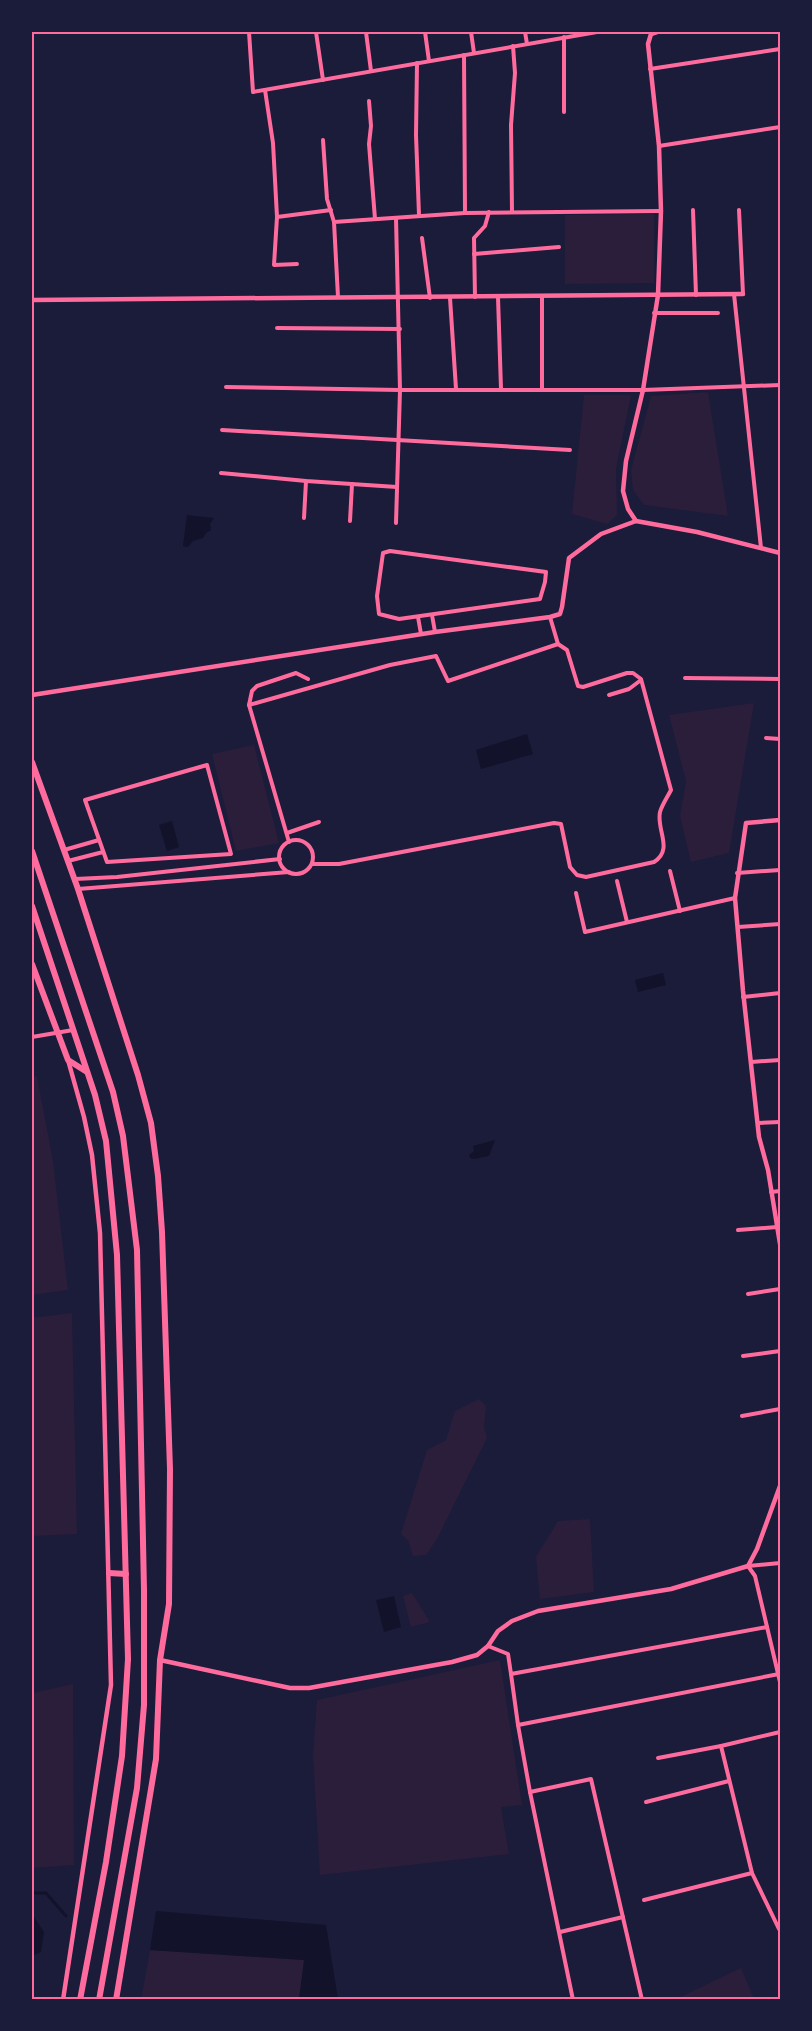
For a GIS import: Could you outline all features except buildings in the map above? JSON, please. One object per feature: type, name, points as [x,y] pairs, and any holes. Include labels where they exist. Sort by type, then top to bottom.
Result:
[{"type":"highway","points":[[32,762],[78,889],[138,1075],[150,1123],[158,1176],[162,1232],[170,1469],[169,1604],[160,1660],[156,1759],[116,2000]]},
{"type":"highway","points":[[32,851],[113,1092],[123,1136],[137,1250],[145,1673],[137,1788],[99,2000]]},
{"type":"highway","points":[[32,906],[88,1072],[106,1142],[113,1201],[122,1394],[128,1659],[122,1756],[80,2000]]},
{"type":"highway","points":[[32,964],[68,1060],[88,1072]]},
{"type":"highway","points":[[109,1573],[126,1574]]},
{"type":"street","points":[[249,32],[253,92],[527,44],[576,33],[597,32]]},
{"type":"street","points":[[316,32],[322,80]]},
{"type":"street","points":[[366,32],[372,71]]},
{"type":"street","points":[[425,32],[429,61]]},
{"type":"street","points":[[471,32],[474,53]]},
{"type":"street","points":[[525,32],[527,44]]},
{"type":"street","points":[[636,521],[628,509],[623,491],[626,461],[643,390],[653,313],[658,295],[661,211],[659,146],[648,44],[654,33],[645,32]]},
{"type":"street","points":[[564,37],[564,112]]},
{"type":"street","points":[[512,212],[511,125],[515,73],[513,46]]},
{"type":"street","points":[[651,69],[780,49]]},
{"type":"street","points":[[464,55],[465,213]]},
{"type":"street","points":[[417,63],[418,215]]},
{"type":"street","points":[[265,90],[274,154],[278,217],[274,265],[297,264]]},
{"type":"street","points":[[369,101],[371,126],[369,144],[375,219]]},
{"type":"street","points":[[659,146],[780,127]]},
{"type":"street","points":[[323,140],[327,199],[334,222],[339,297]]},
{"type":"street","points":[[278,217],[331,210]]},
{"type":"street","points":[[693,210],[696,295]]},
{"type":"street","points":[[32,300],[743,294],[739,210]]},
{"type":"street","points":[[334,222],[489,212],[661,211]]},
{"type":"street","points":[[475,298],[474,237],[485,226],[489,212]]},
{"type":"street","points":[[396,218],[400,298],[396,523]]},
{"type":"street","points":[[422,238],[430,298]]},
{"type":"street","points":[[474,254],[559,247]]},
{"type":"street","points":[[734,294],[761,548]]},
{"type":"street","points":[[498,297],[501,388]]},
{"type":"street","points":[[542,297],[542,389]]},
{"type":"street","points":[[450,298],[456,389]]},
{"type":"street","points":[[653,313],[718,313]]},
{"type":"street","points":[[277,328],[400,329]]},
{"type":"street","points":[[226,387],[643,390],[780,385]]},
{"type":"street","points":[[222,430],[570,450]]},
{"type":"street","points":[[221,473],[398,487]]},
{"type":"street","points":[[304,518],[306,481]]},
{"type":"street","points":[[350,521],[352,484]]},
{"type":"street","points":[[32,695],[421,634],[550,617],[560,614],[569,558],[600,534],[636,521],[697,532],[780,553]]},
{"type":"street","points":[[390,551],[546,572],[540,599],[432,615],[399,619],[379,614],[377,596],[383,553],[390,551]]},
{"type":"street","points":[[432,615],[435,632]]},
{"type":"street","points":[[418,617],[421,634]]},
{"type":"street","points":[[312,864],[339,864],[554,823],[561,824],[570,867],[577,875],[586,877],[654,862],[660,858],[664,849],[659,813],[671,790],[641,679],[633,673],[627,673],[583,687],[578,686],[567,650],[558,644],[550,617]]},
{"type":"street","points":[[249,705],[390,665],[436,656],[448,681],[558,644]]},
{"type":"street","points":[[289,842],[249,705],[252,691],[257,686],[296,673],[308,679]]},
{"type":"street","points":[[685,678],[780,679]]},
{"type":"street","points":[[609,695],[629,689],[641,679]]},
{"type":"street","points":[[766,738],[780,739]]},
{"type":"street","points":[[207,765],[231,854],[107,862],[103,852],[85,800],[207,765]]},
{"type":"street","points":[[780,820],[746,823],[735,898],[743,997],[758,1123],[780,1244]]},
{"type":"street","points":[[286,833],[319,822]]},
{"type":"street","points":[[64,850],[99,840]]},
{"type":"street","points":[[299,841],[308,845],[313,854],[312,864],[304,872],[294,874],[284,869],[280,859],[282,849],[289,842],[299,841]]},
{"type":"street","points":[[68,861],[103,852]]},
{"type":"street","points":[[74,879],[117,877],[280,859]]},
{"type":"street","points":[[737,873],[780,870]]},
{"type":"street","points":[[670,871],[680,910]]},
{"type":"street","points":[[78,889],[289,872]]},
{"type":"street","points":[[617,881],[627,922]]},
{"type":"street","points":[[576,893],[585,932],[735,898]]},
{"type":"street","points":[[738,927],[780,924]]},
{"type":"street","points":[[743,997],[780,993]]},
{"type":"street","points":[[32,1037],[74,1030]]},
{"type":"street","points":[[63,2000],[111,1685],[100,1233],[92,1155],[68,1060]]},
{"type":"street","points":[[752,1062],[780,1060]]},
{"type":"street","points":[[758,1123],[780,1122]]},
{"type":"street","points":[[771,1192],[780,1191]]},
{"type":"street","points":[[738,1230],[777,1227]]},
{"type":"street","points":[[748,1294],[780,1289]]},
{"type":"street","points":[[743,1356],[780,1351]]},
{"type":"street","points":[[742,1416],[780,1409]]},
{"type":"street","points":[[748,1566],[757,1549],[780,1486]]},
{"type":"street","points":[[160,1660],[290,1688],[309,1688],[452,1662],[477,1655],[488,1646],[498,1631],[512,1621],[538,1611],[671,1590],[748,1566],[780,1563]]},
{"type":"street","points":[[748,1566],[755,1576],[780,1682]]},
{"type":"street","points":[[512,1674],[767,1627]]},
{"type":"street","points":[[488,1646],[508,1654],[530,1792],[561,1932],[573,2000]]},
{"type":"street","points":[[518,1725],[778,1674]]},
{"type":"street","points":[[658,1758],[780,1732]]},
{"type":"street","points":[[721,1746],[752,1873],[779,1929]]},
{"type":"street","points":[[530,1792],[591,1779],[642,2000]]},
{"type":"street","points":[[646,1802],[729,1781]]},
{"type":"street","points":[[644,1900],[752,1873]]},
{"type":"street","points":[[561,1932],[623,1917]]},
{"type":"shaded area","points":[[654,214],[654,283],[565,284],[565,215]]},
{"type":"shaded area","points":[[708,392],[728,516],[644,505],[633,490],[631,470],[651,396]]},
{"type":"shaded area","points":[[584,395],[631,395],[616,469],[617,515],[607,524],[572,514]]},
{"type":"shaded area","points":[[187,515],[214,518],[210,524],[211,530],[203,538],[193,541],[188,547],[183,546]]},
{"type":"shaded area","points":[[754,703],[729,853],[691,862],[680,816],[686,781],[669,715]]},
{"type":"shaded area","points":[[527,734],[533,754],[481,769],[476,750]]},
{"type":"shaded area","points":[[254,745],[279,843],[236,851],[212,754]]},
{"type":"shaded area","points":[[172,821],[179,847],[167,851],[159,825]]},
{"type":"shaded area","points":[[663,973],[666,985],[638,992],[635,980]]},
{"type":"shaded area","points":[[37,1076],[53,1161],[68,1290],[32,1295],[32,1077]]},
{"type":"shaded area","points":[[495,1140],[489,1156],[470,1158],[469,1155],[474,1151],[473,1146]]},
{"type":"shaded area","points":[[72,1313],[77,1534],[32,1536],[32,1318]]},
{"type":"shaded area","points":[[479,1399],[486,1406],[484,1427],[487,1438],[437,1539],[426,1555],[413,1556],[408,1540],[401,1534],[427,1450],[446,1440],[455,1411]]},
{"type":"shaded area","points":[[590,1519],[594,1592],[540,1599],[536,1557],[558,1521]]},
{"type":"shaded area","points":[[412,1593],[430,1622],[411,1627],[403,1596]]},
{"type":"shaded area","points":[[394,1596],[401,1627],[384,1632],[376,1600]]},
{"type":"shaded area","points":[[500,1660],[522,1805],[501,1807],[509,1854],[320,1875],[313,1755],[317,1700]]},
{"type":"shaded area","points":[[73,1684],[74,1865],[32,1868],[32,1695]]},
{"type":"shaded area","points":[[156,1911],[326,1925],[338,1999],[299,1999],[304,1960],[150,1950]]},
{"type":"shaded area","points":[[32,1916],[44,1932],[41,1952],[32,1956]]},
{"type":"shaded area","points":[[150,1950],[305,1960],[299,1999],[141,2000]]},
{"type":"shaded area","points":[[741,1968],[754,1999],[676,1999]]},
{"type":"waterway","points":[[32,1893],[46,1893],[66,1916]]}]
